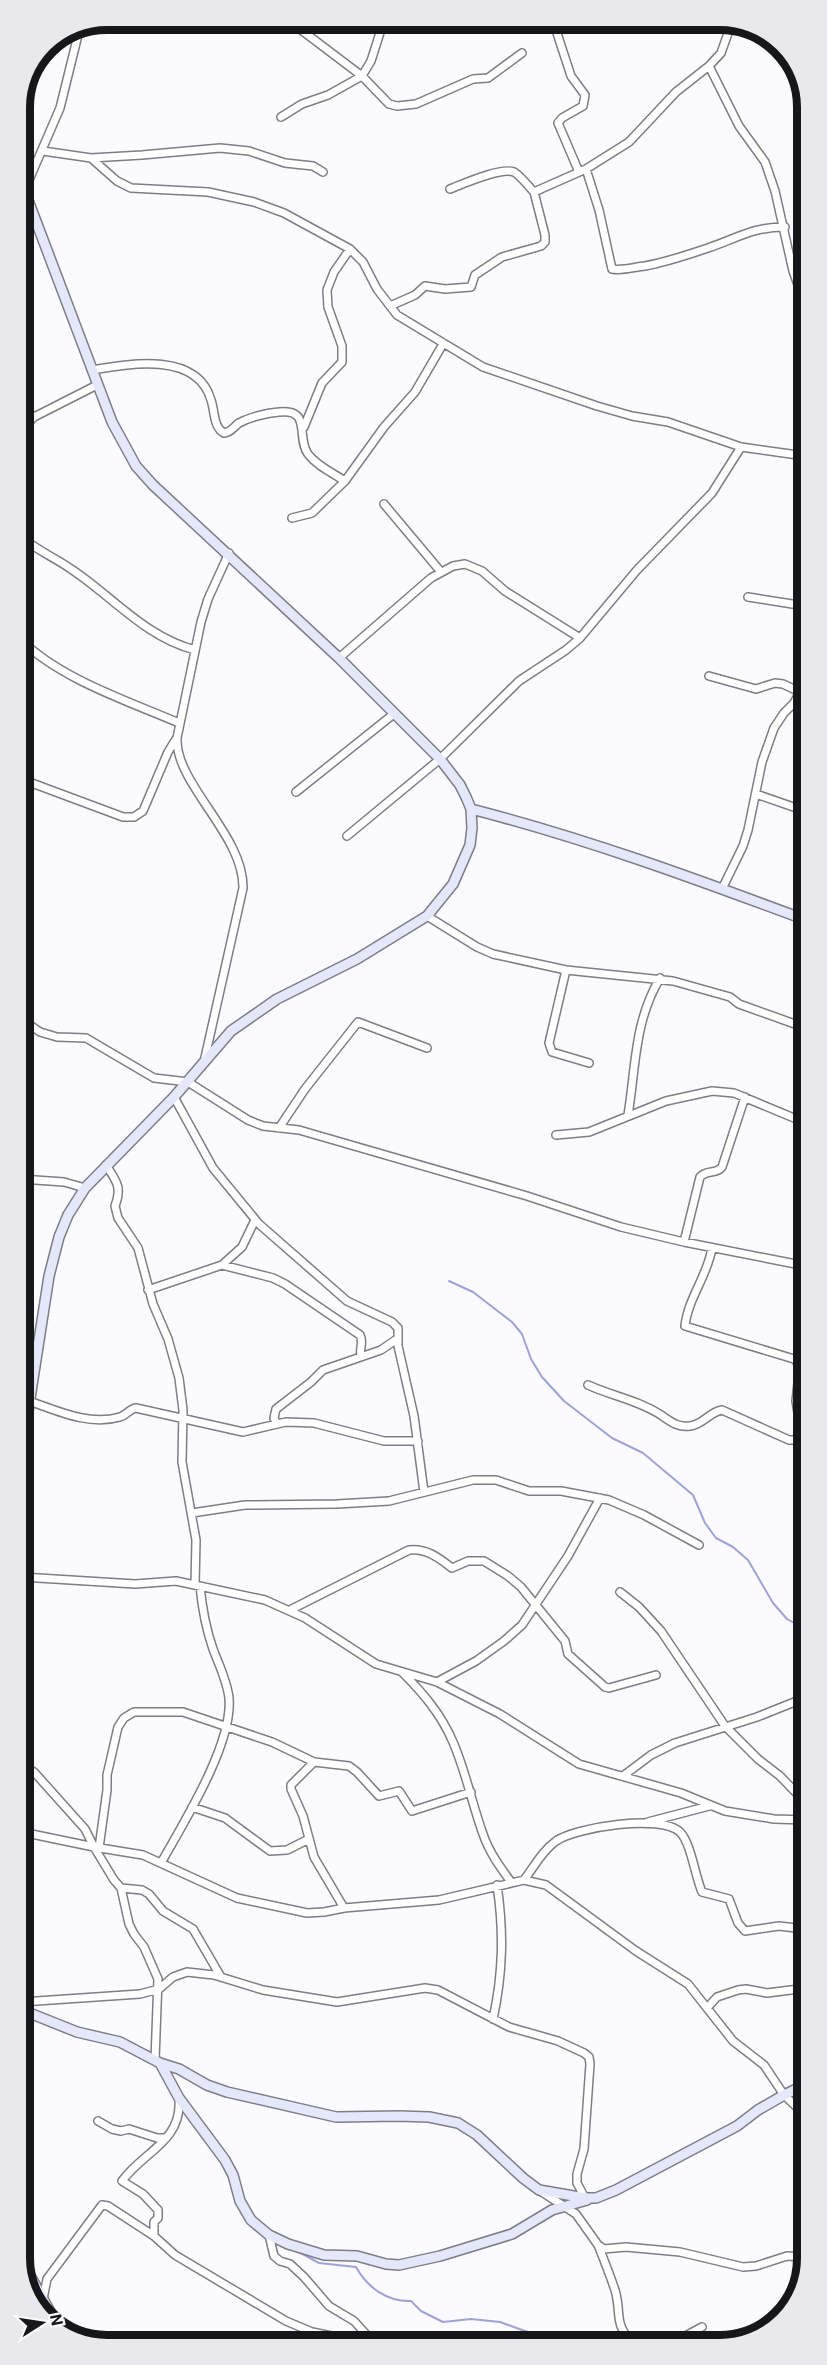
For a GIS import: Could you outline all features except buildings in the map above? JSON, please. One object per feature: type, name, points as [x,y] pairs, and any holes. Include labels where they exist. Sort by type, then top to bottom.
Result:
[{"type":"street","points":[[301,30],[362,76],[389,104],[397,106],[416,104],[467,81],[494,75],[522,53]]},
{"type":"street","points":[[281,117],[302,104],[328,95],[362,76],[371,61],[381,30]]},
{"type":"street","points":[[556,30],[571,76],[585,95],[583,106],[562,118],[558,123],[583,171],[603,225],[612,269],[628,269],[663,263],[709,248],[746,232],[766,227],[785,227]]},
{"type":"street","points":[[534,192],[583,171],[629,142],[676,92],[709,66],[721,53],[729,30]]},
{"type":"street","points":[[30,169],[43,151],[60,108],[78,36]]},
{"type":"street","points":[[709,66],[739,126],[765,162],[776,191],[797,280]]},
{"type":"street","points":[[43,151],[91,158],[220,148],[249,151],[285,164],[306,164],[323,172]]},
{"type":"street","points":[[91,158],[124,185],[168,191],[208,192],[254,202],[284,213],[350,249],[363,262],[377,289],[397,315],[483,367],[572,398],[633,416],[668,422],[741,447],[797,455]]},
{"type":"street","points":[[390,306],[415,295],[421,287],[425,286],[445,289],[471,287],[475,275],[502,257],[541,246],[545,242],[534,192],[518,175],[509,171],[450,189]]},
{"type":"street","points":[[30,206],[97,385],[120,439],[144,476],[339,658],[440,759],[460,785],[471,809],[472,828],[464,861],[453,884],[427,916],[357,959],[261,1009],[231,1031],[188,1082],[85,1188],[68,1215],[53,1258],[45,1291],[30,1389]]},
{"type":"street","points":[[303,429],[326,378],[342,362],[342,346],[328,307],[327,290],[334,272],[350,249]]},
{"type":"street","points":[[292,518],[312,513],[345,481],[384,427],[415,392],[442,344]]},
{"type":"street","points":[[92,370],[147,363],[179,368],[202,383],[211,397],[218,427],[224,433],[233,430],[239,423],[280,411],[296,415],[300,418],[303,444],[307,453],[345,481]]},
{"type":"street","points":[[30,421],[97,385]]},
{"type":"street","points":[[30,414],[34,417]]},
{"type":"street","points":[[347,836],[440,759],[519,681],[580,638],[637,570],[712,493],[741,447]]},
{"type":"street","points":[[384,504],[441,572]]},
{"type":"street","points":[[30,544],[70,568],[151,631],[184,648],[195,650]]},
{"type":"street","points":[[203,1065],[243,888],[243,877],[241,867],[219,824],[178,757],[177,738],[208,599],[229,554]]},
{"type":"street","points":[[339,658],[441,572],[465,564],[482,571],[505,591],[580,638]]},
{"type":"street","points":[[748,597],[797,605]]},
{"type":"street","points":[[30,648],[63,672],[179,723]]},
{"type":"street","points":[[709,676],[756,689],[775,683],[797,691]]},
{"type":"street","points":[[722,889],[743,846],[762,762],[774,728],[797,698]]},
{"type":"street","points":[[296,792],[395,713]]},
{"type":"street","points":[[30,783],[123,817],[134,818],[142,812],[168,752],[177,738]]},
{"type":"street","points":[[756,795],[797,808]]},
{"type":"street","points":[[471,809],[546,830],[797,917]]},
{"type":"street","points":[[427,916],[477,947],[510,958],[566,970],[660,978],[730,998],[739,1004],[797,1025]]},
{"type":"street","points":[[566,970],[549,1043],[552,1052],[590,1064]]},
{"type":"street","points":[[628,1115],[639,1028],[644,1010],[660,978]]},
{"type":"street","points":[[279,1128],[305,1089],[358,1022],[427,1048]]},
{"type":"street","points":[[30,1025],[40,1032],[57,1037],[86,1038],[154,1078],[188,1082],[248,1120],[263,1126],[299,1130],[527,1196],[621,1227],[797,1264]]},
{"type":"street","points":[[556,1135],[589,1132],[628,1115],[700,1092],[723,1091],[745,1097],[797,1118]]},
{"type":"street","points":[[174,1097],[213,1168],[255,1220],[347,1300],[392,1322],[398,1328],[397,1339],[418,1441],[424,1492]]},
{"type":"street","points":[[684,1242],[700,1177],[704,1173],[717,1172],[722,1167],[745,1097]]},
{"type":"street","points":[[106,1165],[120,1194],[115,1202],[116,1211],[125,1230],[138,1248],[148,1290],[168,1339],[179,1378],[183,1420],[182,1462],[196,1540],[198,1586],[207,1628],[229,1697],[226,1728],[192,1808],[161,1863]]},
{"type":"street","points":[[30,1179],[56,1180],[85,1188]]},
{"type":"street","points":[[148,1290],[222,1265],[242,1247],[255,1220]]},
{"type":"street","points":[[712,1248],[686,1326],[797,1361]]},
{"type":"street","points":[[222,1265],[273,1278],[285,1284],[360,1335],[362,1341],[360,1356]]},
{"type":"street","points":[[277,1424],[274,1418],[276,1409],[323,1370],[381,1350],[397,1339]]},
{"type":"street","points":[[30,1364],[34,1365]]},
{"type":"street","points":[[588,1385],[612,1396],[638,1402],[680,1426],[696,1425],[722,1410],[789,1440],[797,1440]]},
{"type":"street","points":[[30,1402],[86,1419],[119,1417],[130,1409],[136,1408],[243,1432],[277,1424],[314,1423],[384,1441],[418,1441]]},
{"type":"street","points":[[192,1513],[245,1505],[389,1501],[473,1480],[496,1479],[529,1491],[561,1491],[618,1503],[699,1545]]},
{"type":"street","points":[[437,1682],[476,1661],[522,1625],[586,1527],[600,1498]]},
{"type":"street","points":[[290,1610],[404,1551],[415,1549],[437,1556],[452,1568],[468,1561],[488,1563],[522,1587],[565,1641],[568,1654],[605,1688],[656,1675]]},
{"type":"street","points":[[30,1577],[135,1584],[176,1581],[250,1595],[290,1610],[376,1664],[437,1682],[512,1720],[568,1759],[681,1793],[709,1806],[774,1819],[797,1820]]},
{"type":"street","points":[[620,1592],[639,1607],[661,1631],[725,1726],[797,1794]]},
{"type":"street","points":[[402,1671],[425,1695],[438,1713],[453,1742],[483,1835],[498,1865],[511,1882]]},
{"type":"street","points":[[623,1776],[657,1751],[797,1701]]},
{"type":"street","points":[[97,1848],[107,1790],[107,1775],[118,1727],[124,1718],[134,1712],[183,1712],[284,1746],[314,1762],[349,1766],[379,1796],[399,1791],[412,1811],[471,1792]]},
{"type":"street","points":[[314,1762],[291,1787],[303,1816],[314,1857],[344,1908]]},
{"type":"street","points":[[30,1770],[85,1829],[114,1880],[121,1887],[129,1924],[144,1947],[158,1979],[158,2061],[179,2098],[225,2160],[233,2175],[240,2201],[251,2220],[278,2240],[324,2255],[357,2256],[386,2264],[399,2265],[440,2256],[512,2234],[540,2216],[596,2198],[737,2126],[758,2110],[797,2089]]},
{"type":"street","points":[[640,1825],[709,1806]]},
{"type":"street","points":[[192,1808],[225,1818],[270,1851],[287,1850],[309,1839]]},
{"type":"street","points":[[524,1880],[549,1847],[566,1836],[601,1825],[666,1826],[680,1833],[702,1892],[729,1899],[738,1923],[745,1931],[778,1926],[797,1928]]},
{"type":"street","points":[[30,1834],[143,1855],[215,1890],[250,1902],[307,1913],[428,1901],[511,1882],[535,1881],[554,1890],[636,1951],[688,1984],[733,2041],[764,2065],[784,2095],[797,2107]]},
{"type":"street","points":[[493,2019],[502,1965],[501,1914],[497,1885]]},
{"type":"street","points":[[121,1887],[142,1890],[149,1894],[163,1911],[193,1929],[221,1977]]},
{"type":"street","points":[[30,2001],[140,1994],[159,1989],[173,1977],[187,1972],[221,1977],[262,1990],[337,2002],[432,1988],[438,1990],[493,2019],[558,2042],[589,2057],[584,2149],[577,2183],[585,2198]]},
{"type":"street","points":[[707,2007],[724,1993],[738,1989],[767,1993],[797,1989]]},
{"type":"street","points":[[30,2013],[77,2032],[120,2042],[179,2069],[207,2085],[227,2092],[336,2117],[399,2115],[429,2117],[458,2123],[477,2135],[523,2178],[566,2206],[586,2226],[598,2245],[615,2292],[619,2323],[625,2335]]},
{"type":"street","points":[[154,2236],[154,2222],[158,2218],[158,2210],[143,2194],[123,2181],[130,2170],[140,2164],[177,2124],[179,2098]]},
{"type":"street","points":[[98,2121],[121,2131],[129,2129],[157,2138],[166,2138]]},
{"type":"street","points":[[539,2190],[596,2198]]},
{"type":"street","points":[[44,2293],[47,2278],[102,2205],[108,2206],[146,2228],[175,2255],[286,2321],[312,2332],[327,2335]]},
{"type":"street","points":[[269,2235],[274,2256],[290,2264],[329,2306],[354,2321],[366,2335]]},
{"type":"street","points":[[598,2245],[604,2249],[626,2247],[690,2253],[743,2267],[756,2266],[787,2256],[797,2256]]},
{"type":"street","points":[[687,2335],[702,2327]]},
{"type":"waterway","points":[[449,1281],[473,1292],[512,1322],[522,1334],[531,1359],[542,1377],[564,1401],[612,1438],[643,1453],[693,1495],[705,1523],[716,1538],[733,1547],[748,1560],[773,1603],[787,1619],[797,1625]]},
{"type":"waterway","points":[[299,2252],[319,2263],[356,2267],[366,2281],[379,2292],[394,2299],[411,2301],[421,2311],[443,2322],[471,2319],[500,2322],[536,2335]]}]
